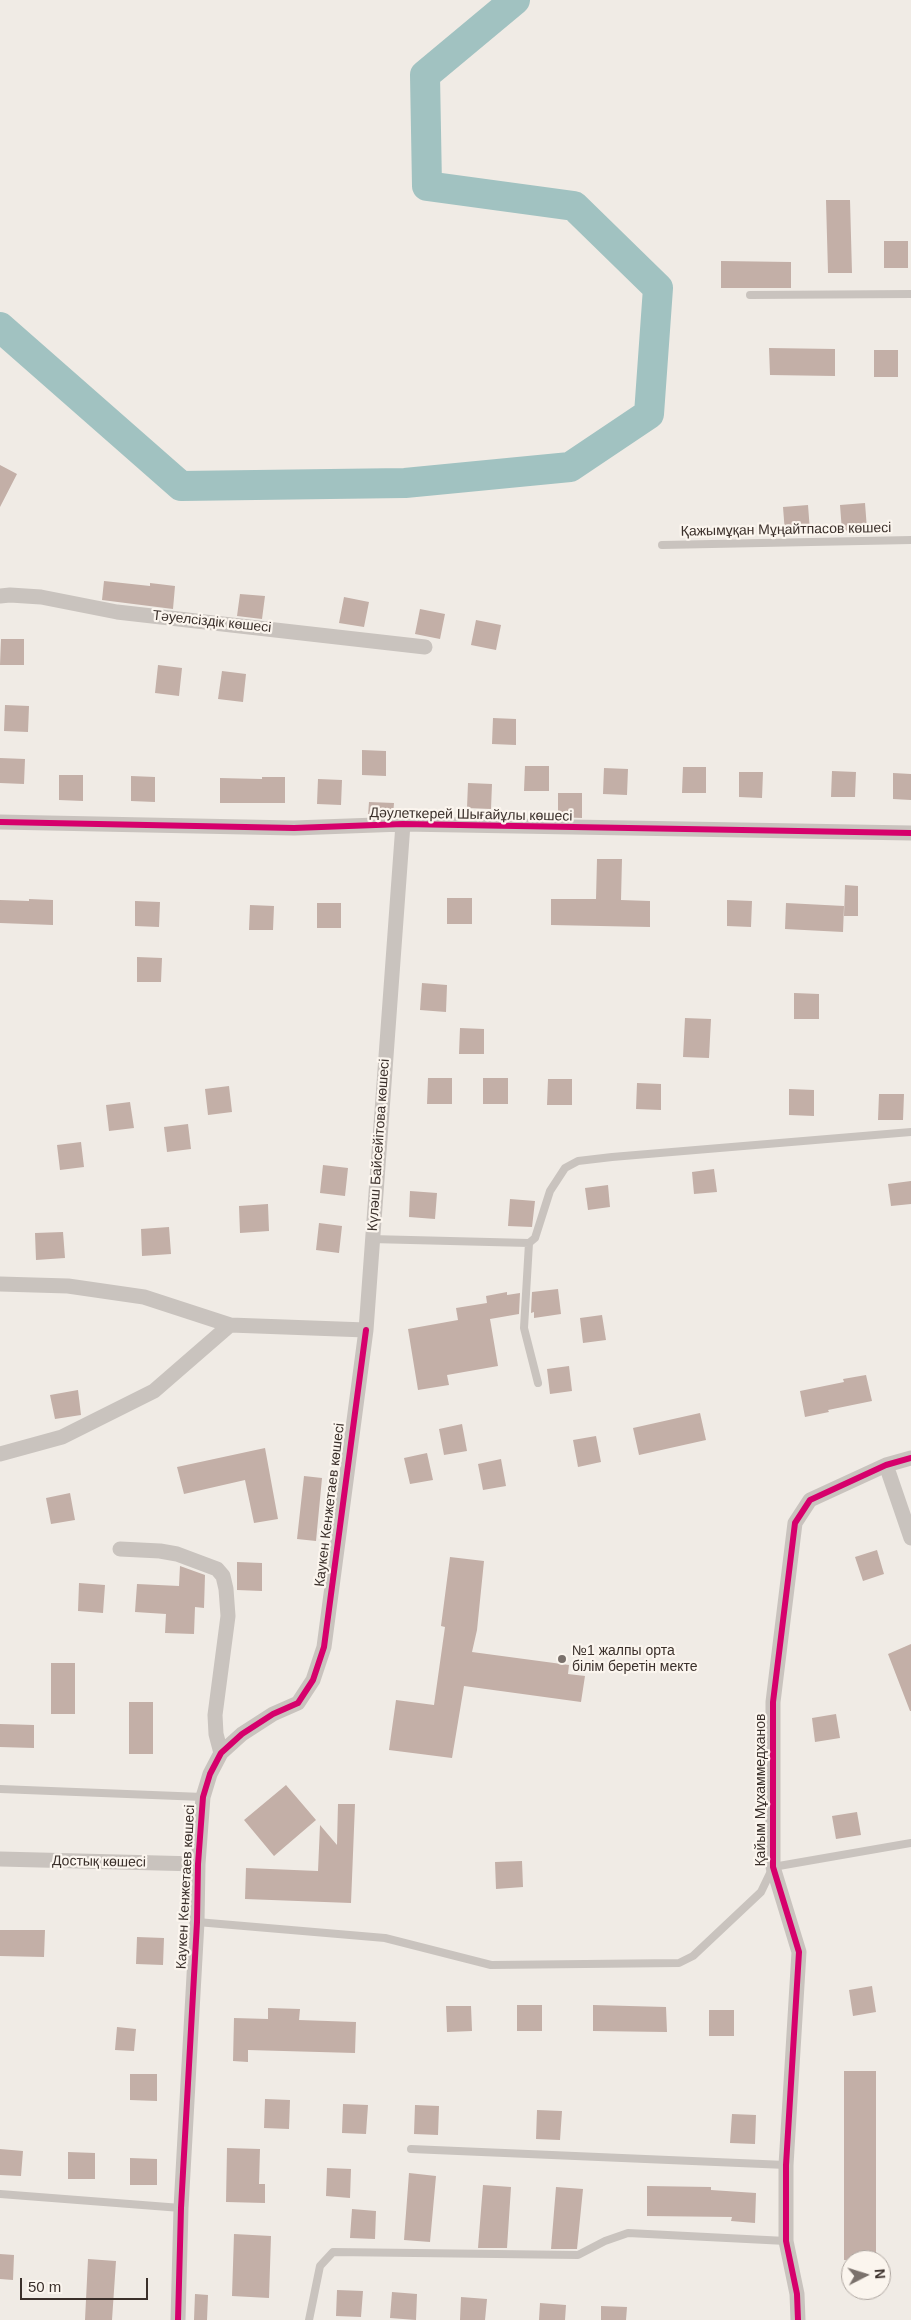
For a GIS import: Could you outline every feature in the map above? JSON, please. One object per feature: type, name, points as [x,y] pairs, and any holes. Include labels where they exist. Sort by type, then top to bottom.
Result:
[{"type":"street","name":"Тәуелсіздік көшесі","points":[[0,596],[10,594],[41,597],[118,612],[425,647]]},
{"type":"street","name":"Дәулеткерей Шығайұлы көшесі","points":[[0,822],[294,828],[403,824],[911,834]]},
{"type":"street","name":"Күләш Байсейітова көшесі","points":[[366,1330],[371,1239],[403,824]]},
{"type":"street","points":[[0,1284],[68,1286],[144,1297],[230,1325],[366,1330]]},
{"type":"street","points":[[0,1454],[62,1437],[154,1392],[230,1325]]},
{"type":"street","name":"Каукен Кенжетаев көшесі","points":[[178,2320],[181,2208],[197,1922],[198,1864],[204,1797],[210,1774],[222,1753],[242,1734],[273,1714],[298,1703],[313,1680],[324,1648],[366,1330]]},
{"type":"street","points":[[911,1458],[886,1465],[911,1538]]},
{"type":"street","name":"Қайым Мұхаммедханов","points":[[798,2320],[797,2294],[786,2241],[786,2165],[799,1952],[772,1867],[773,1702],[795,1523],[810,1500],[886,1465]]},
{"type":"street","points":[[120,1549],[160,1551],[177,1554],[211,1566],[223,1576],[228,1616],[215,1724],[222,1753]]},
{"type":"street","name":"Достық көшесі","points":[[0,1859],[198,1864]]},
{"type":"lane","points":[[750,295],[911,294]]},
{"type":"lane","name":"Қажымұқан Мұңайтпасов көшесі","points":[[662,545],[911,540]]},
{"type":"lane","points":[[371,1239],[529,1242],[535,1238],[538,1231],[550,1191],[565,1168],[578,1161],[911,1132]]},
{"type":"lane","points":[[529,1242],[524,1328],[538,1383]]},
{"type":"lane","points":[[0,1789],[204,1797]]},
{"type":"lane","points":[[197,1922],[385,1938],[491,1965],[679,1963],[694,1956],[761,1892],[772,1867],[911,1843]]},
{"type":"lane","points":[[411,2149],[786,2165]]},
{"type":"lane","points":[[0,2194],[181,2208]]},
{"type":"lane","points":[[309,2320],[320,2266],[333,2252],[578,2255],[605,2240],[628,2233],[786,2241]]},
{"type":"building","points":[[826,200],[850,200],[852,273],[828,273]]},
{"type":"building","points":[[884,241],[908,241],[908,268],[884,268]]},
{"type":"building","points":[[721,261],[791,262],[791,288],[721,288]]},
{"type":"building","points":[[769,348],[835,349],[835,376],[770,375]]},
{"type":"building","points":[[874,350],[898,350],[898,377],[874,377]]},
{"type":"building","points":[[0,465],[17,474],[0,507]]},
{"type":"building","points":[[865,503],[867,529],[842,531],[840,505]]},
{"type":"building","points":[[808,505],[810,531],[785,533],[783,507]]},
{"type":"building","points":[[104,581],[150,586],[150,583],[175,586],[173,609],[102,600]]},
{"type":"building","points":[[240,594],[265,596],[262,619],[237,616]]},
{"type":"building","points":[[344,597],[369,602],[364,627],[339,623]]},
{"type":"building","points":[[420,609],[445,614],[440,639],[415,634]]},
{"type":"building","points":[[476,620],[501,625],[496,650],[471,645]]},
{"type":"building","points":[[1,639],[24,639],[24,665],[0,665]]},
{"type":"building","points":[[158,665],[182,668],[179,696],[155,693]]},
{"type":"building","points":[[222,671],[246,674],[243,702],[218,699]]},
{"type":"building","points":[[5,705],[29,706],[28,732],[4,731]]},
{"type":"building","points":[[493,718],[516,719],[516,745],[492,744]]},
{"type":"building","points":[[362,750],[386,751],[386,776],[362,775]]},
{"type":"building","points":[[0,758],[25,759],[24,784],[0,783]]},
{"type":"building","points":[[525,766],[549,766],[549,791],[524,791]]},
{"type":"building","points":[[683,767],[706,767],[706,793],[682,793]]},
{"type":"building","points":[[604,768],[628,769],[627,795],[603,794]]},
{"type":"building","points":[[832,771],[856,772],[855,797],[831,797]]},
{"type":"building","points":[[739,772],[763,772],[762,798],[739,797]]},
{"type":"building","points":[[893,773],[911,774],[911,800],[893,799]]},
{"type":"building","points":[[59,775],[83,775],[83,801],[59,800]]},
{"type":"building","points":[[131,776],[155,777],[155,802],[131,801]]},
{"type":"building","points":[[262,777],[285,777],[285,803],[220,803],[220,778],[262,779]]},
{"type":"building","points":[[318,779],[342,780],[341,805],[317,804]]},
{"type":"building","points":[[468,783],[492,784],[491,809],[467,808]]},
{"type":"building","points":[[558,793],[582,793],[582,818],[558,817]]},
{"type":"building","points":[[369,802],[394,803],[393,815],[368,816]]},
{"type":"building","points":[[597,859],[622,859],[621,900],[650,901],[650,927],[551,925],[551,899],[596,899]]},
{"type":"building","points":[[845,885],[858,886],[858,916],[844,916]]},
{"type":"building","points":[[447,898],[472,898],[472,924],[447,924]]},
{"type":"building","points":[[29,899],[53,900],[53,925],[0,923],[0,900],[29,901]]},
{"type":"building","points":[[727,900],[752,901],[751,927],[727,926]]},
{"type":"building","points":[[135,901],[160,902],[159,927],[135,926]]},
{"type":"building","points":[[317,903],[341,903],[341,928],[317,928]]},
{"type":"building","points":[[786,903],[844,906],[843,932],[785,929]]},
{"type":"building","points":[[250,905],[274,906],[273,930],[249,930]]},
{"type":"building","points":[[137,957],[162,958],[161,982],[137,982]]},
{"type":"building","points":[[422,983],[447,985],[446,1012],[420,1010]]},
{"type":"building","points":[[794,993],[819,994],[819,1019],[794,1019]]},
{"type":"building","points":[[685,1018],[711,1019],[709,1058],[683,1057]]},
{"type":"building","points":[[460,1028],[484,1029],[484,1054],[459,1054]]},
{"type":"building","points":[[428,1078],[452,1078],[452,1104],[427,1104]]},
{"type":"building","points":[[483,1078],[508,1078],[508,1104],[483,1104]]},
{"type":"building","points":[[548,1079],[572,1079],[572,1105],[547,1105]]},
{"type":"building","points":[[637,1083],[661,1084],[661,1110],[636,1109]]},
{"type":"building","points":[[229,1086],[232,1112],[208,1115],[205,1089]]},
{"type":"building","points":[[789,1089],[814,1090],[814,1116],[789,1115]]},
{"type":"building","points":[[879,1094],[904,1094],[903,1120],[878,1120]]},
{"type":"building","points":[[130,1102],[134,1128],[109,1131],[106,1105]]},
{"type":"building","points":[[188,1124],[191,1149],[167,1152],[164,1127]]},
{"type":"building","points":[[81,1142],[84,1167],[60,1170],[57,1145]]},
{"type":"building","points":[[323,1165],[348,1168],[345,1196],[320,1193]]},
{"type":"building","points":[[714,1169],[717,1192],[694,1194],[692,1172]]},
{"type":"building","points":[[911,1181],[911,1204],[891,1206],[888,1184]]},
{"type":"building","points":[[608,1185],[610,1207],[588,1210],[585,1188]]},
{"type":"building","points":[[410,1191],[437,1193],[435,1219],[409,1217]]},
{"type":"building","points":[[510,1199],[535,1201],[532,1227],[508,1226]]},
{"type":"building","points":[[268,1204],[269,1231],[240,1233],[239,1206]]},
{"type":"building","points":[[319,1223],[342,1226],[339,1253],[316,1250]]},
{"type":"building","points":[[169,1227],[171,1254],[142,1256],[141,1229]]},
{"type":"building","points":[[63,1232],[65,1258],[36,1260],[35,1233]]},
{"type":"building","points":[[558,1289],[561,1314],[534,1318],[534,1312],[531,1313],[532,1292]]},
{"type":"building","points":[[507,1292],[507,1295],[520,1293],[519,1314],[490,1319],[498,1366],[447,1375],[449,1385],[418,1390],[408,1329],[458,1320],[456,1308],[487,1303],[486,1296]]},
{"type":"building","points":[[602,1315],[606,1340],[583,1343],[580,1318]]},
{"type":"building","points":[[569,1366],[572,1391],[550,1394],[547,1369]]},
{"type":"building","points":[[866,1375],[872,1401],[805,1417],[800,1391],[844,1382],[843,1379]]},
{"type":"building","points":[[78,1390],[81,1415],[55,1419],[50,1395]]},
{"type":"building","points":[[700,1413],[706,1440],[639,1455],[633,1428]]},
{"type":"building","points":[[462,1424],[467,1451],[444,1455],[439,1429]]},
{"type":"building","points":[[596,1436],[601,1462],[578,1467],[573,1440]]},
{"type":"building","points":[[265,1448],[278,1519],[254,1523],[245,1480],[184,1494],[177,1467]]},
{"type":"building","points":[[427,1453],[433,1480],[410,1484],[404,1458]]},
{"type":"building","points":[[501,1459],[506,1486],[483,1490],[478,1464]]},
{"type":"building","points":[[304,1476],[322,1478],[316,1541],[297,1539]]},
{"type":"building","points":[[70,1493],[75,1520],[51,1524],[46,1498]]},
{"type":"building","points":[[877,1550],[884,1574],[863,1581],[855,1557]]},
{"type":"building","points":[[450,1557],[484,1561],[477,1630],[472,1652],[569,1665],[568,1674],[585,1676],[581,1702],[464,1686],[452,1758],[389,1750],[396,1700],[434,1705],[445,1627],[441,1626]]},
{"type":"building","points":[[237,1562],[262,1563],[262,1591],[237,1590]]},
{"type":"building","points":[[180,1566],[205,1575],[204,1608],[195,1607],[194,1634],[165,1633],[166,1614],[135,1612],[137,1584],[179,1586]]},
{"type":"building","points":[[79,1583],[105,1585],[103,1613],[78,1611]]},
{"type":"building","points":[[911,1644],[911,1711],[910,1711],[888,1654]]},
{"type":"building","points":[[51,1663],[75,1663],[75,1714],[51,1714]]},
{"type":"building","points":[[129,1702],[153,1702],[153,1754],[129,1754]]},
{"type":"building","points":[[836,1714],[840,1738],[815,1742],[812,1718]]},
{"type":"building","points":[[0,1724],[34,1725],[34,1748],[0,1747]]},
{"type":"building","points":[[286,1785],[316,1820],[274,1856],[244,1820]]},
{"type":"building","points":[[338,1804],[355,1804],[351,1903],[245,1899],[246,1868],[318,1871],[320,1825],[337,1845]]},
{"type":"building","points":[[857,1812],[861,1835],[836,1839],[832,1816]]},
{"type":"building","points":[[522,1861],[523,1887],[496,1889],[495,1862]]},
{"type":"building","points":[[0,1930],[45,1930],[44,1957],[0,1956]]},
{"type":"building","points":[[137,1937],[164,1938],[163,1965],[136,1964]]},
{"type":"building","points":[[872,1986],[876,2012],[853,2016],[849,1990]]},
{"type":"building","points":[[517,2005],[542,2005],[542,2031],[517,2031]]},
{"type":"building","points":[[593,2005],[666,2007],[667,2032],[593,2031]]},
{"type":"building","points":[[446,2006],[471,2006],[472,2031],[447,2032]]},
{"type":"building","points":[[268,2008],[300,2009],[299,2020],[356,2022],[355,2053],[248,2050],[248,2062],[233,2061],[234,2018],[268,2019]]},
{"type":"building","points":[[709,2010],[734,2010],[734,2036],[709,2036]]},
{"type":"building","points":[[117,2027],[136,2029],[134,2051],[115,2050]]},
{"type":"building","points":[[844,2071],[876,2071],[876,2250],[844,2250]]},
{"type":"building","points":[[130,2074],[157,2074],[157,2101],[130,2100]]},
{"type":"building","points":[[265,2099],[290,2100],[289,2129],[264,2128]]},
{"type":"building","points":[[343,2104],[368,2105],[366,2134],[342,2133]]},
{"type":"building","points":[[415,2105],[439,2106],[438,2135],[414,2134]]},
{"type":"building","points":[[537,2110],[562,2111],[560,2140],[536,2139]]},
{"type":"building","points":[[732,2114],[756,2115],[755,2144],[730,2143]]},
{"type":"building","points":[[227,2148],[260,2149],[259,2184],[265,2184],[265,2203],[226,2202]]},
{"type":"building","points":[[0,2149],[23,2151],[21,2176],[0,2175]]},
{"type":"building","points":[[68,2152],[95,2153],[95,2179],[68,2179]]},
{"type":"building","points":[[130,2158],[157,2159],[157,2185],[130,2185]]},
{"type":"building","points":[[327,2168],[351,2169],[350,2198],[326,2196]]},
{"type":"building","points":[[409,2173],[436,2176],[430,2242],[404,2240]]},
{"type":"building","points":[[483,2185],[511,2187],[507,2248],[478,2248]]},
{"type":"building","points":[[647,2186],[711,2187],[711,2190],[756,2193],[755,2223],[731,2221],[732,2217],[647,2216]]},
{"type":"building","points":[[556,2187],[583,2189],[577,2249],[551,2249]]},
{"type":"building","points":[[352,2209],[376,2211],[375,2239],[350,2238]]},
{"type":"building","points":[[234,2234],[271,2236],[269,2298],[232,2296]]},
{"type":"building","points":[[0,2254],[14,2255],[13,2280],[0,2279]]},
{"type":"building","points":[[88,2259],[116,2261],[112,2320],[85,2320]]},
{"type":"building","points":[[337,2290],[363,2291],[361,2317],[336,2316]]},
{"type":"building","points":[[392,2292],[417,2294],[416,2320],[390,2318]]},
{"type":"building","points":[[195,2294],[208,2295],[207,2320],[194,2320]]},
{"type":"building","points":[[461,2297],[487,2299],[485,2320],[460,2320]]},
{"type":"building","points":[[540,2303],[566,2305],[565,2320],[539,2320]]},
{"type":"building","points":[[601,2306],[627,2307],[626,2320],[601,2320]]},
{"type":"waterway","points":[[0,327],[181,486],[405,483],[570,467],[649,414],[658,288],[574,206],[427,186],[425,75],[515,0]]},
{"type":"cycle path","points":[[0,822],[294,828],[403,824],[911,833]]},
{"type":"cycle path","points":[[178,2320],[181,2208],[203,1797],[210,1774],[221,1753],[242,1734],[273,1714],[298,1703],[313,1680],[324,1647],[366,1330]]},
{"type":"cycle path","points":[[798,2320],[797,2294],[786,2241],[786,2165],[799,1952],[773,1867],[773,1702],[795,1523],[810,1500],[886,1465],[911,1458]]},
{"type":"place","name":"№1 жалпы орта білім беретін мекте","points":[[562,1659]]}]
